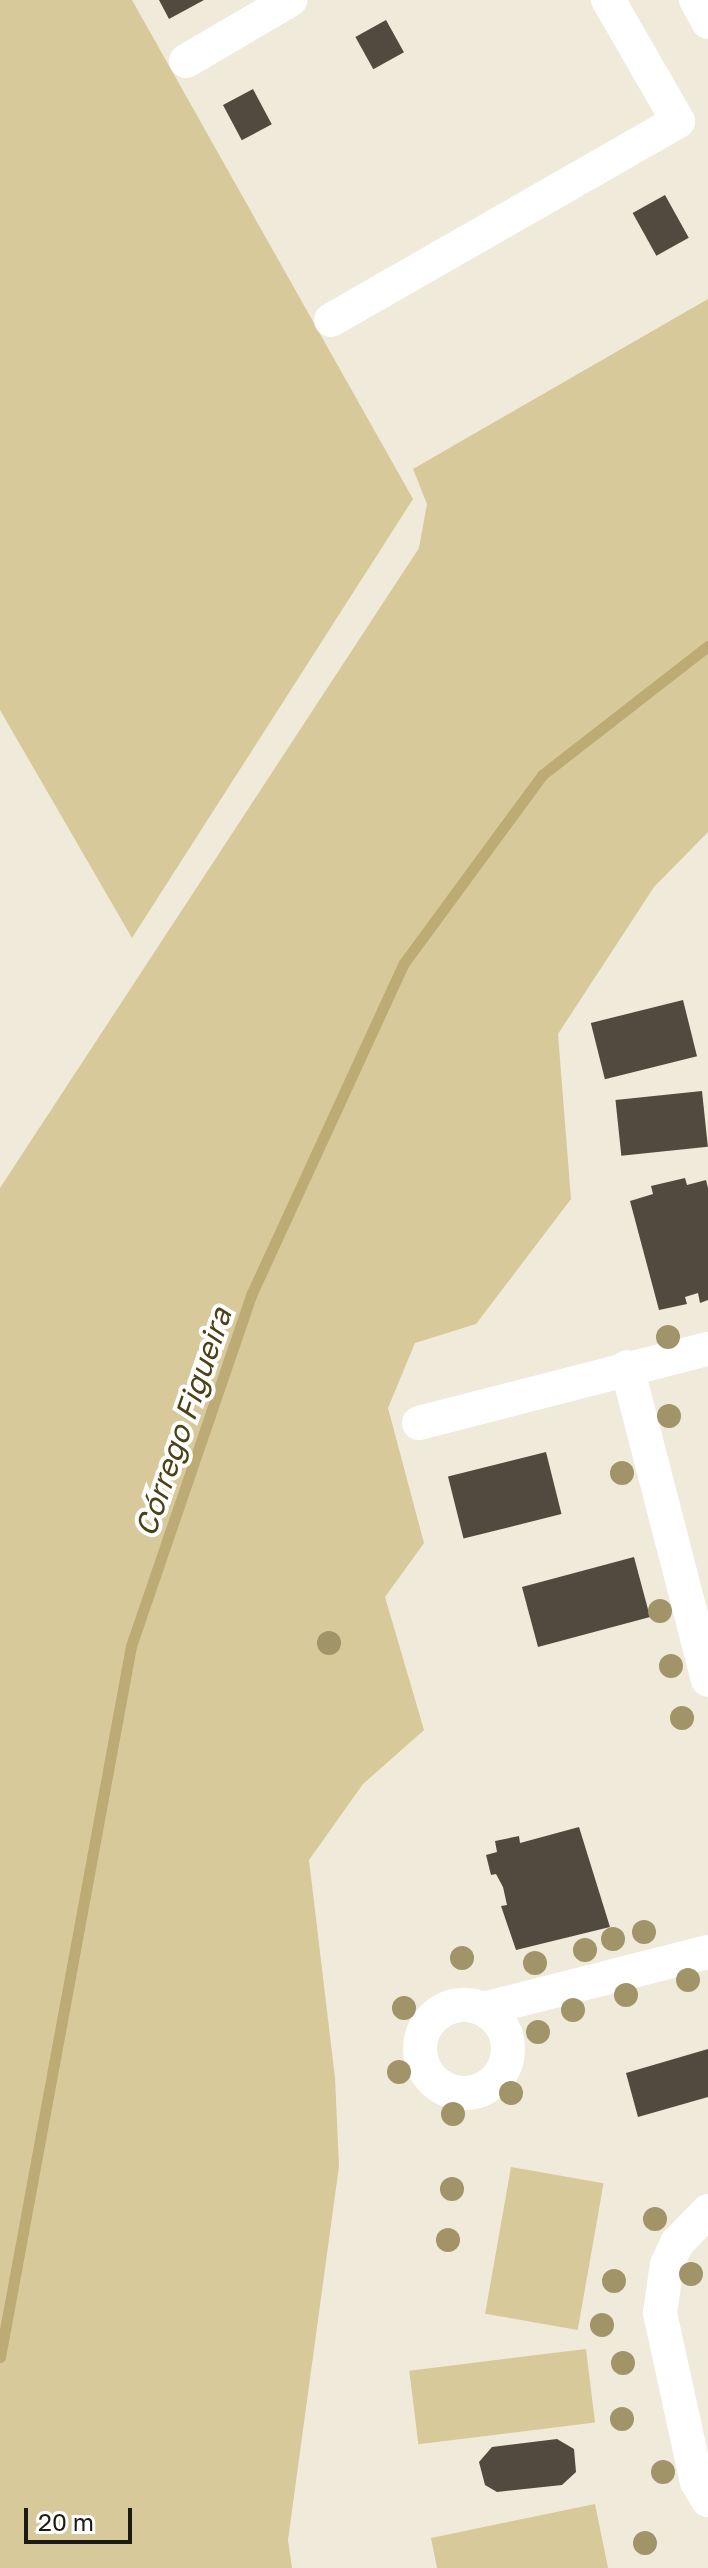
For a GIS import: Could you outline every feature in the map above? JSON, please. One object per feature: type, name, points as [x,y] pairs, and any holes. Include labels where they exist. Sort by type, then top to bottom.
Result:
[{"type":"street","points":[[186,61],[290,0]]},
{"type":"street","points":[[331,320],[678,121],[608,0]]},
{"type":"street","points":[[696,0],[708,22]]},
{"type":"street","points":[[419,1423],[627,1367],[708,1349]]},
{"type":"street","points":[[627,1367],[708,1680]]},
{"type":"street","points":[[549,1992],[515,2026],[501,2072],[478,2090],[448,2090],[426,2071],[420,2044],[432,2019],[456,2005],[483,2009],[549,1992],[708,1952]]},
{"type":"street","points":[[483,2009],[503,2028],[508,2042]]},
{"type":"street","points":[[708,2211],[677,2243],[667,2264],[660,2313],[697,2482],[708,2500]]},
{"type":"shaded area","points":[[0,0],[132,0],[413,499],[132,938],[0,710]]},
{"type":"shaded area","points":[[708,299],[708,832],[654,887],[558,1034],[571,1199],[476,1324],[415,1343],[388,1408],[424,1543],[385,1597],[424,1730],[363,1784],[309,1860],[335,2078],[339,2166],[288,2540],[292,2568],[0,2568],[0,1188],[419,548],[427,504],[413,469]]},
{"type":"shaded area","points":[[511,2167],[604,2183],[578,2330],[485,2314]]},
{"type":"shaded area","points":[[586,2349],[595,2422],[418,2444],[409,2371]]},
{"type":"shaded area","points":[[595,2504],[608,2568],[437,2568],[431,2538]]},
{"type":"building","points":[[159,0],[204,0],[169,19]]},
{"type":"building","points":[[386,20],[404,52],[373,69],[355,37]]},
{"type":"building","points":[[253,89],[272,124],[242,140],[223,105]]},
{"type":"building","points":[[665,195],[689,238],[656,256],[633,213]]},
{"type":"building","points":[[683,1000],[697,1056],[605,1079],[591,1023]]},
{"type":"building","points":[[702,1091],[708,1147],[621,1156],[615,1100]]},
{"type":"building","points":[[685,1178],[687,1185],[706,1180],[708,1188],[708,1300],[700,1303],[698,1293],[685,1297],[687,1304],[659,1310],[630,1201],[653,1194],[651,1186]]},
{"type":"building","points":[[546,1452],[561,1514],[463,1539],[448,1476]]},
{"type":"building","points":[[634,1557],[650,1617],[538,1647],[522,1587]]},
{"type":"building","points":[[579,1827],[610,1927],[516,1950],[501,1906],[507,1905],[503,1887],[496,1874],[491,1875],[486,1855],[497,1852],[495,1841],[519,1836],[520,1843]]},
{"type":"building","points":[[708,2049],[708,2097],[638,2117],[626,2073]]},
{"type":"building","points":[[557,2439],[574,2449],[576,2472],[562,2485],[497,2492],[485,2485],[479,2462],[492,2447]]},
{"type":"waterway","name":"Córrego Figueira","points":[[0,2357],[131,1646],[252,1293],[404,963],[542,775],[708,646]]}]
